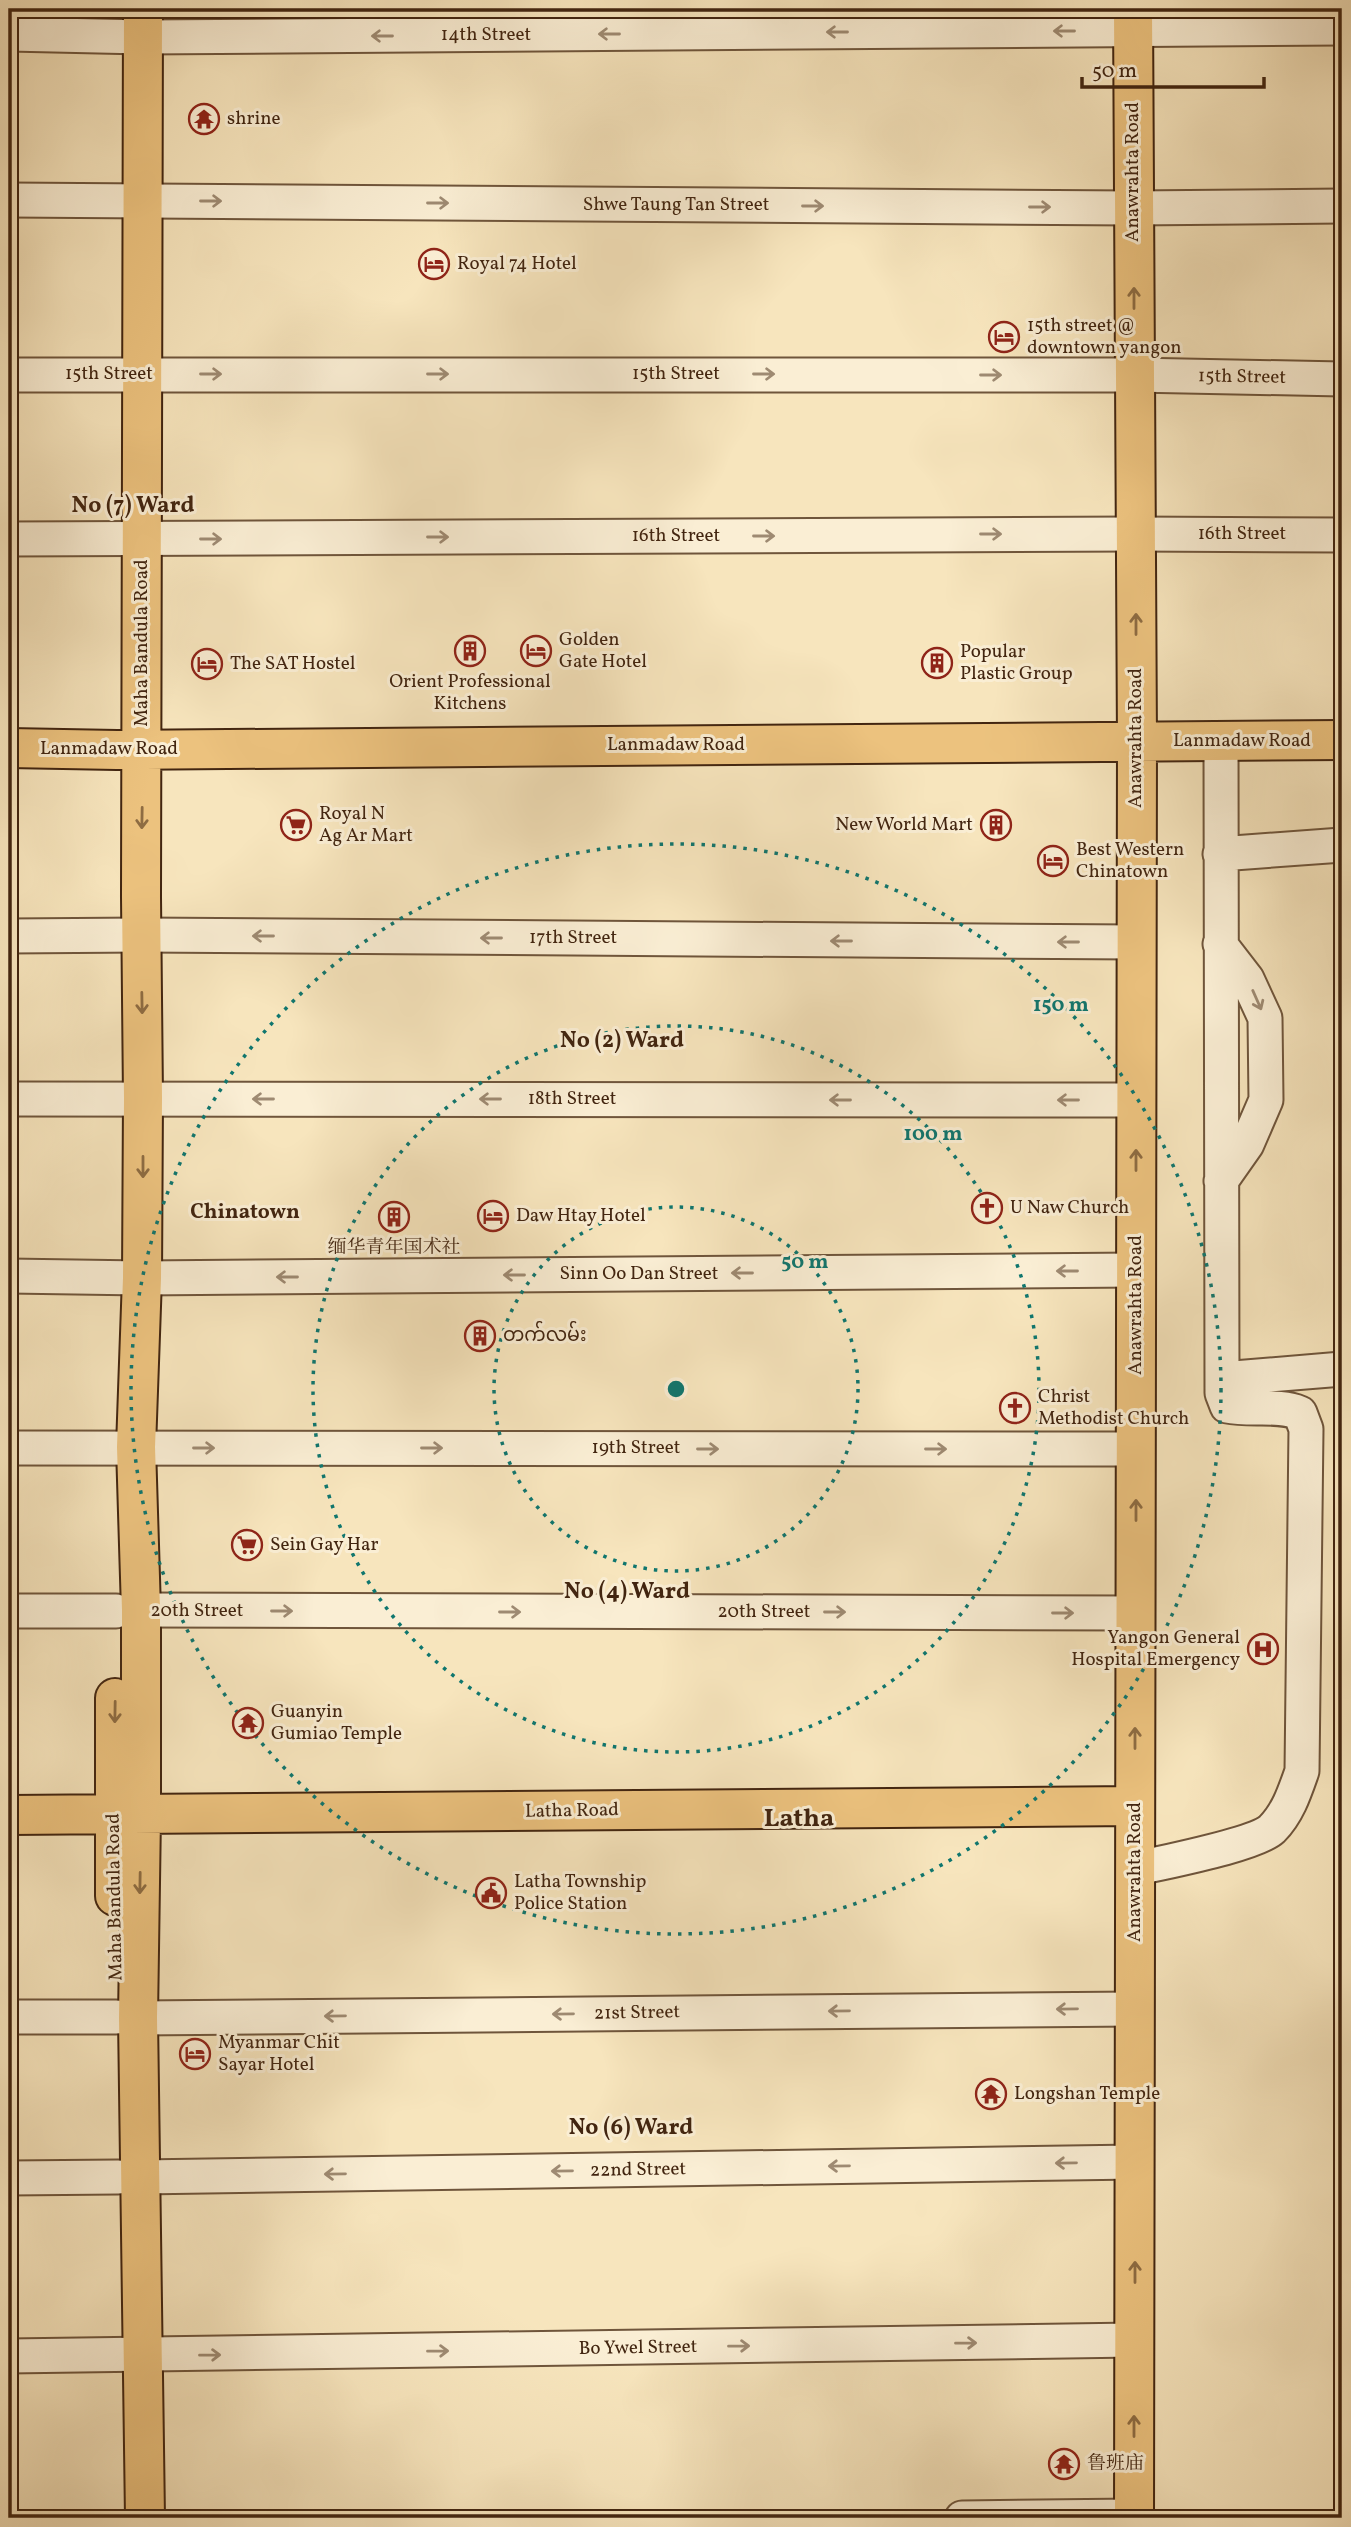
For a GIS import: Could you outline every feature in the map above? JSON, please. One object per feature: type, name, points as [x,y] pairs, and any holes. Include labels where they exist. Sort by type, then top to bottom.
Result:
[{"type":"main road","name":"Anawrahta Road","points":[[1133,20],[1137,741],[1134,2517]]},
{"type":"main road","name":"Maha Bandula Road","points":[[121,2518],[131,2356],[125,1447],[130,1277],[131,23]]},
{"type":"main road","name":"Lanmadaw Road","points":[[9,748],[130,750],[1342,740]]},
{"type":"main road","name":"Latha Road","points":[[9,1815],[1135,1806]]},
{"type":"main road","name":"Maha Bandula Road","points":[[131,2356],[145,2518]]},
{"type":"street","name":"14th Street","points":[[9,34],[131,23],[1133,20],[1342,28]]},
{"type":"street","name":"Shwe Taung Tan Street","points":[[9,201],[1133,208],[1342,206]]},
{"type":"street","name":"15th Street","points":[[9,374],[1134,375],[1342,379]]},
{"type":"street","name":"16th Street","points":[[9,539],[1342,535]]},
{"type":"street","points":[[1135,1869],[1243,1842],[1270,1830],[1289,1806],[1303,1771],[1306,1429],[1300,1413],[1290,1409],[1241,1409],[1227,1406],[1222,1393],[1221,742]]},
{"type":"street","points":[[1220,854],[1342,845]]},
{"type":"street","name":"17th Street","points":[[9,936],[1136,942]]},
{"type":"street","points":[[1220,944],[1247,979],[1265,1018],[1266,1100],[1247,1144],[1221,1181]]},
{"type":"street","name":"18th Street","points":[[9,1099],[1136,1100]]},
{"type":"street","name":"Sinn Oo Dan Street","points":[[9,1276],[1136,1270]]},
{"type":"street","points":[[1222,1378],[1342,1369]]},
{"type":"street","name":"19th Street","points":[[9,1448],[1136,1449]]},
{"type":"street","name":"20th Street","points":[[9,1611],[1136,1613]]},
{"type":"street","name":"21st Street","points":[[9,2017],[1135,2009]]},
{"type":"street","name":"22nd Street","points":[[9,2178],[1135,2162]]},
{"type":"street","name":"Bo Ywel Street","points":[[9,2356],[1135,2340]]},
{"type":"street","points":[[962,2518],[1134,2517]]},
{"type":"place","name":"shrine","points":[[204,119]]},
{"type":"place","name":"Royal 74 Hotel","points":[[434,264]]},
{"type":"place","name":"15th street @ downtown yangon","points":[[1004,337]]},
{"type":"place","name":"Orient Professional Kitchens","points":[[470,651]]},
{"type":"place","name":"Golden Gate Hotel","points":[[536,651]]},
{"type":"place","name":"Popular Plastic Group","points":[[937,663]]},
{"type":"place","name":"The SAT Hostel","points":[[207,664]]},
{"type":"place","name":"Royal N Ag Ar Mart","points":[[296,825]]},
{"type":"place","name":"New World Mart","points":[[996,825]]},
{"type":"place","name":"Best Western Chinatown","points":[[1053,861]]},
{"type":"place","name":"U Naw Church","points":[[987,1208]]},
{"type":"place","name":"Daw Htay Hotel","points":[[493,1216]]},
{"type":"place","name":"缅华青年国术社","points":[[394,1217]]},
{"type":"place","name":"တက်လမ်း","points":[[480,1336]]},
{"type":"place","name":"Christ Methodist Church","points":[[1015,1408]]},
{"type":"place","name":"Sein Gay Har","points":[[247,1545]]},
{"type":"place","name":"Yangon General Hospital Emergency","points":[[1263,1649]]},
{"type":"place","name":"Guanyin Gumiao Temple","points":[[248,1723]]},
{"type":"place","name":"Latha Township Police Station","points":[[491,1893]]},
{"type":"place","name":"Myanmar Chit Sayar Hotel","points":[[195,2054]]},
{"type":"place","name":"Longshan Temple","points":[[991,2094]]},
{"type":"place","name":"鲁班庙","points":[[1064,2464]]},
{"type":"district","name":"No (7) Ward","points":[[133,506]]},
{"type":"district","name":"No (2) Ward","points":[[622,1041]]},
{"type":"district","name":"Chinatown","points":[[245,1212]]},
{"type":"district","name":"No (4) Ward","points":[[627,1592]]},
{"type":"district","name":"Latha","points":[[799,1819]]},
{"type":"district","name":"No (6) Ward","points":[[631,2128]]}]
